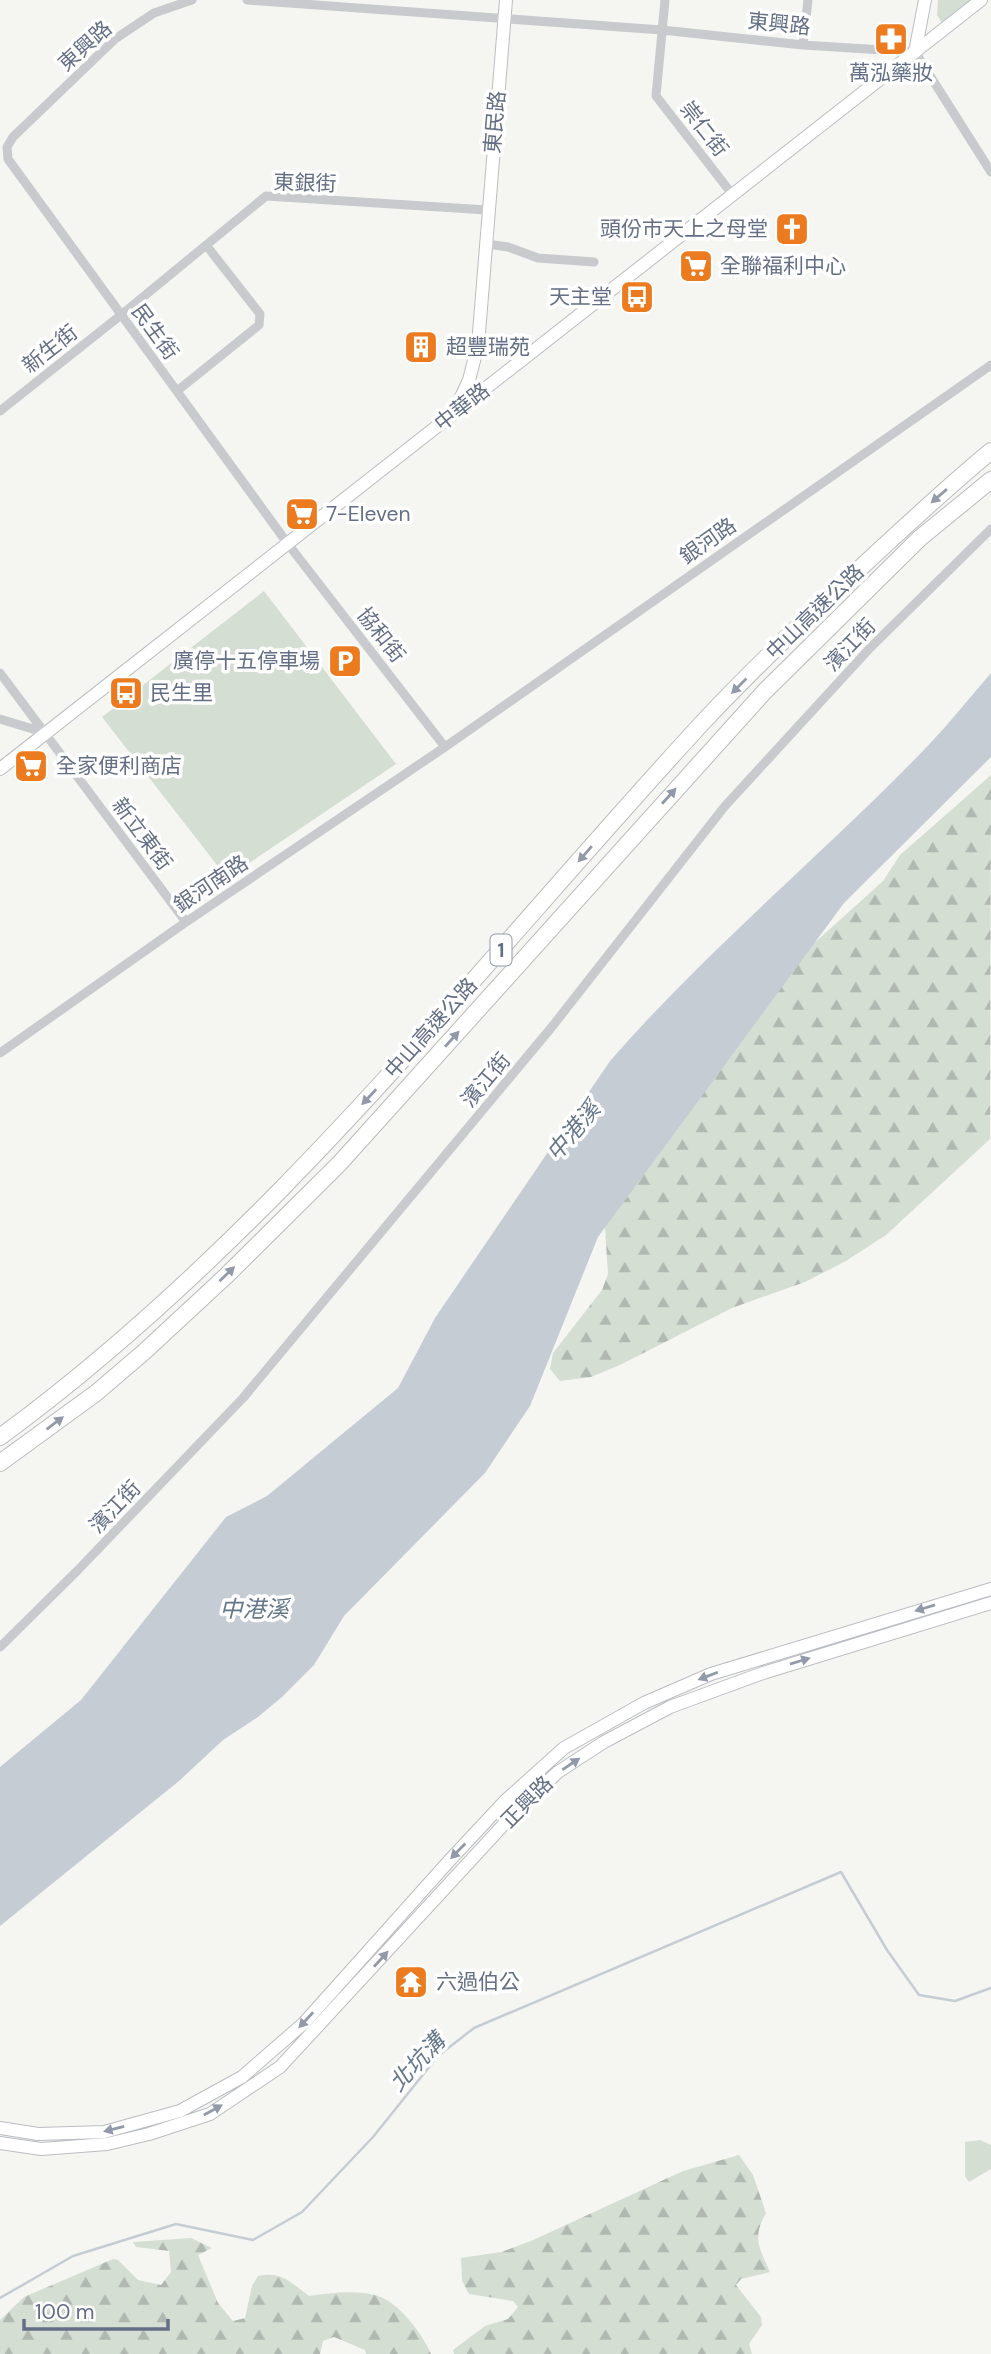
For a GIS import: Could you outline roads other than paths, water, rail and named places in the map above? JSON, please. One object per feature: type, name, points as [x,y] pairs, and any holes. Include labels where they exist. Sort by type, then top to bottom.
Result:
[{"type":"highway","name":"中山高速公路","points":[[0,1437],[100,1359],[203,1268],[318,1153],[391,1074],[707,718],[869,559],[991,452]]},
{"type":"highway","name":"中山高速公路","points":[[0,1463],[96,1392],[144,1352],[226,1276],[339,1164],[765,691],[920,538],[991,480]]},
{"type":"main road","name":"東民路","points":[[452,415],[465,390],[478,345],[506,0]]},
{"type":"main road","points":[[915,52],[925,0]]},
{"type":"main road","name":"中華路","points":[[0,769],[981,0]]},
{"type":"main road","name":"正興路","points":[[0,2128],[38,2134],[104,2132],[180,2111],[242,2077],[304,2023],[486,1821],[565,1748],[644,1703],[711,1674],[991,1589]]},
{"type":"main road","name":"正興路","points":[[0,2143],[41,2149],[107,2144],[149,2134],[210,2114],[280,2067],[519,1808],[558,1772],[604,1742],[670,1707],[763,1673],[991,1603]]},
{"type":"street","name":"東興路","points":[[13,137],[115,39],[154,13],[192,0]]},
{"type":"street","name":"東興路","points":[[247,0],[662,30],[803,45],[915,52]]},
{"type":"street","name":"崇仁街","points":[[665,0],[656,96],[732,194]]},
{"type":"street","points":[[803,45],[808,0]]},
{"type":"street","points":[[915,52],[990,168]]},
{"type":"street","name":"民生街","points":[[13,137],[7,147],[8,159],[288,544]]},
{"type":"street","name":"東銀街","points":[[121,315],[266,196],[487,210]]},
{"type":"street","points":[[486,244],[508,247],[538,258],[594,262]]},
{"type":"street","points":[[177,391],[259,325],[260,314],[206,245]]},
{"type":"street","name":"新生街","points":[[0,411],[121,315]]},
{"type":"street","name":"銀河路","points":[[445,747],[991,365]]},
{"type":"street","name":"濱江街","points":[[0,1647],[243,1398],[551,1028],[725,806],[870,648],[991,529]]},
{"type":"street","name":"協和街","points":[[288,544],[445,747]]},
{"type":"street","name":"新立東街","points":[[0,673],[186,922]]},
{"type":"street","points":[[0,719],[46,733]]},
{"type":"street","name":"銀河南路","points":[[0,1053],[186,922],[445,747]]},
{"type":"water","name":"中港溪","points":[[991,673],[991,757],[844,903],[598,1237],[530,1406],[485,1473],[344,1616],[314,1665],[282,1697],[223,1740],[179,1781],[0,1926],[0,1767],[81,1700],[226,1517],[267,1496],[398,1388],[435,1318],[610,1061],[722,944],[917,757]]},
{"type":"waterway","name":"北坑溝","points":[[0,2298],[73,2256],[176,2224],[253,2240],[302,2212],[373,2137],[438,2056],[474,2028],[841,1872],[887,1950],[919,1995],[955,2001],[991,1988]]},
{"type":"place","name":"萬泓藥妝","points":[[891,39]]},
{"type":"place","name":"頭份市天上之母堂","points":[[792,229]]},
{"type":"place","name":"全聯福利中心","points":[[696,266]]},
{"type":"place","name":"天主堂","points":[[637,297]]},
{"type":"place","name":"超豐瑞苑","points":[[421,347]]},
{"type":"place","name":"7-Eleven","points":[[302,514]]},
{"type":"place","name":"廣停十五停車場","points":[[345,661]]},
{"type":"place","name":"民生里","points":[[126,693]]},
{"type":"place","name":"全家便利商店","points":[[31,766]]},
{"type":"place","name":"六過伯公","points":[[411,1982]]}]
